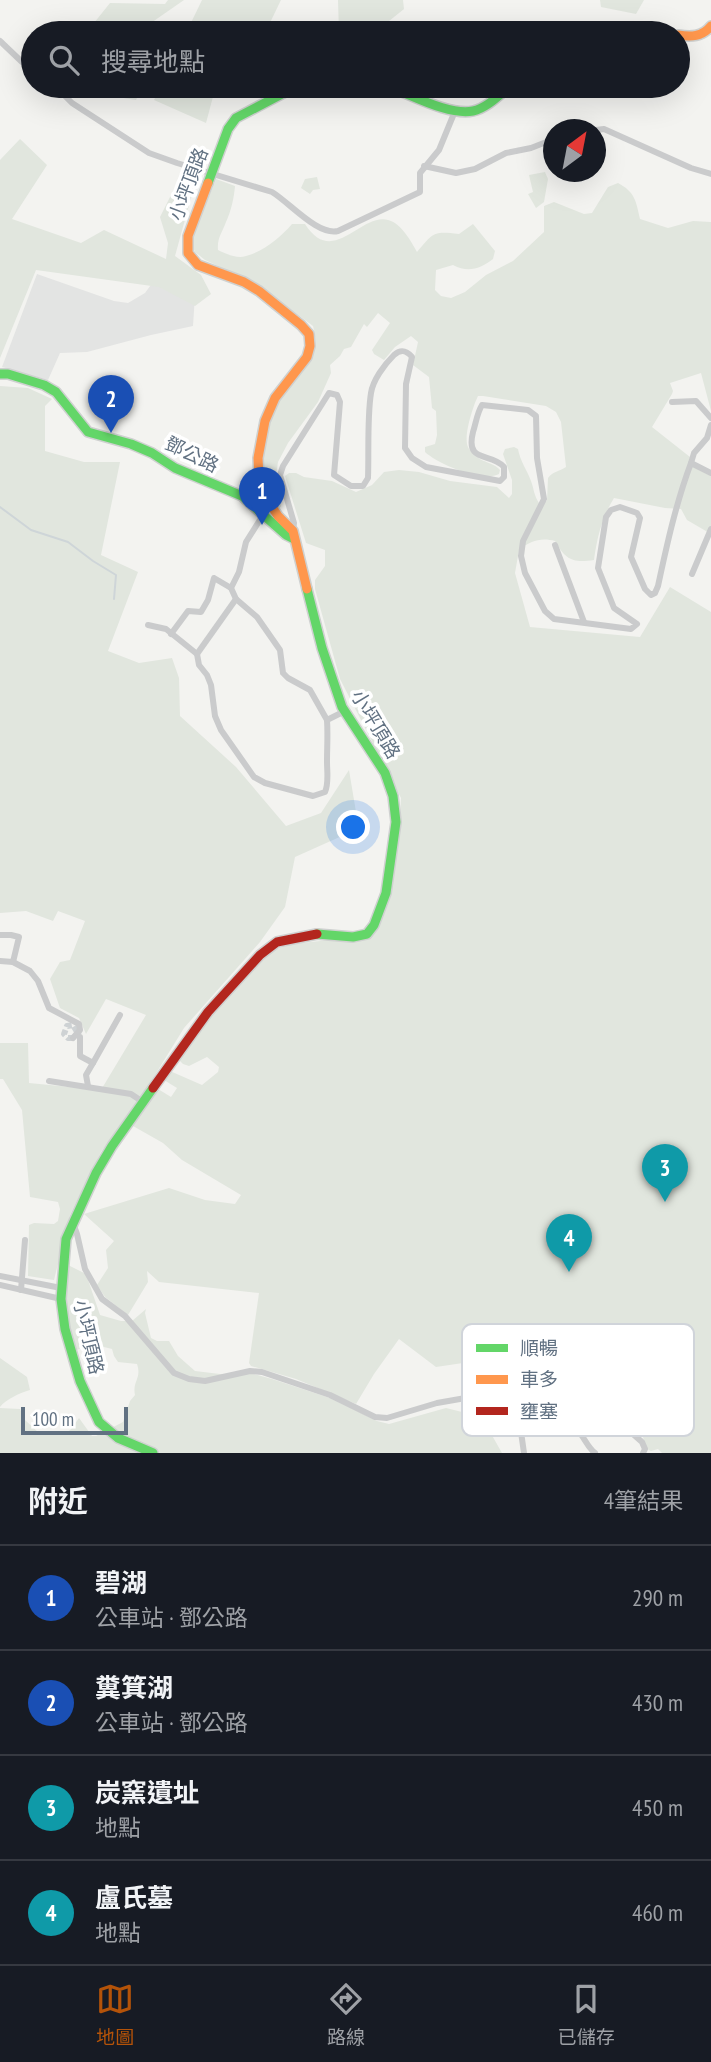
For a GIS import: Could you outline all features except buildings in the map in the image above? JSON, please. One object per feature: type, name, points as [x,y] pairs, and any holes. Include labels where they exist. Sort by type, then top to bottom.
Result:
[{"type":"street","points":[[690,37],[706,32],[711,26]]},
{"type":"street","points":[[0,41],[21,61]]},
{"type":"street","points":[[67,98],[149,153],[272,192],[323,230],[331,233],[420,192],[420,173],[439,150],[455,111]]},
{"type":"street","name":"小坪頂路","points":[[153,1453],[118,1438],[99,1422],[80,1381],[65,1329],[61,1294],[66,1239],[96,1173],[208,1012],[260,955],[277,942],[319,934],[353,937],[367,934],[374,925],[386,893],[394,848],[396,822],[393,796],[385,773],[345,711],[321,648],[293,535],[263,492],[258,477],[258,458],[265,421],[275,398],[307,357],[309,334],[259,291],[244,282],[198,265],[187,253],[188,236],[228,129],[236,118],[274,98]]},
{"type":"street","points":[[420,98],[455,111],[471,112],[488,105],[496,98]]},
{"type":"street","points":[[606,130],[691,168],[711,174]]},
{"type":"street","points":[[425,166],[456,173],[475,169],[506,153],[543,143]]},
{"type":"street","points":[[293,535],[293,523],[280,475],[283,466],[329,393],[337,396],[340,402],[334,475],[351,486],[363,486],[368,478],[371,392],[380,372],[396,353],[408,352],[412,357],[406,384],[405,448],[412,458],[426,467],[500,481],[504,477],[505,467],[499,461],[483,458],[471,447],[479,410],[482,405],[528,410],[536,416],[537,458],[544,499],[523,541],[521,555],[525,573],[545,611],[554,619],[631,629],[636,626],[634,620],[614,608],[598,568],[606,517],[611,510],[621,507],[637,513],[640,518],[631,557],[645,589],[651,595],[655,593],[681,490],[694,453],[707,438],[711,425]]},
{"type":"street","name":"鄧公路","points":[[0,374],[8,373],[44,385],[56,392],[88,432],[131,444],[152,453],[175,468],[242,496],[286,535],[293,535]]},
{"type":"street","points":[[672,402],[696,401],[711,418]]},
{"type":"street","points":[[691,463],[711,473]]},
{"type":"street","points":[[230,588],[239,572],[246,542],[263,514]]},
{"type":"street","points":[[692,574],[711,528]]},
{"type":"street","points":[[555,545],[584,622]]},
{"type":"street","points":[[148,625],[166,629],[171,634],[197,654],[199,665],[211,685],[215,716],[221,730],[254,777],[265,783],[313,796],[325,792],[327,720],[310,690],[283,673],[280,650],[257,617],[236,599],[230,588],[214,578],[208,600],[201,612],[188,611],[171,634]]},
{"type":"street","points":[[197,654],[236,599]]},
{"type":"street","points":[[327,720],[345,711]]},
{"type":"street","points":[[0,935],[19,937],[13,962]]},
{"type":"street","points":[[0,961],[13,962],[30,971],[38,981],[49,1008],[79,1024],[80,1030],[76,1038],[80,1056],[93,1063]]},
{"type":"street","points":[[88,1086],[86,1075],[120,1015]]},
{"type":"street","points":[[48,1081],[131,1094],[143,1102]]},
{"type":"street","points":[[73,1223],[85,1269],[102,1298],[125,1316],[174,1373],[205,1381],[250,1371],[262,1373],[330,1395],[375,1417],[387,1418],[462,1399]]},
{"type":"street","points":[[21,1290],[24,1240]]},
{"type":"street","points":[[0,1276],[22,1280],[61,1294]]},
{"type":"street","points":[[0,1285],[61,1294]]},
{"type":"street","points":[[581,1436],[595,1453]]},
{"type":"street","points":[[635,1436],[642,1442],[645,1449],[643,1453]]},
{"type":"shaded area","points":[[168,0],[184,0],[154,21],[96,21],[110,3],[165,4]]},
{"type":"shaded area","points":[[202,0],[281,0],[271,21],[192,21]]},
{"type":"shaded area","points":[[338,0],[403,0],[404,9],[389,21],[339,21]]},
{"type":"shaded area","points":[[600,0],[644,0],[636,14],[601,7]]},
{"type":"shaded area","points":[[155,98],[213,98],[206,123],[154,100]]},
{"type":"shaded area","points":[[20,139],[47,165],[12,219],[81,243],[104,230],[166,259],[168,243],[160,217],[181,175],[194,187],[175,256],[201,275],[211,294],[195,306],[159,287],[36,270],[0,358],[0,160]]},
{"type":"shaded area","points":[[543,172],[543,182],[547,182],[544,202],[536,208],[528,194],[533,192],[529,175]]},
{"type":"shaded area","points":[[317,177],[320,189],[313,190],[310,194],[301,188],[305,179]]},
{"type":"shaded area","points":[[216,179],[235,186],[218,250],[235,256],[243,257],[265,248],[292,224],[305,224],[315,236],[326,241],[346,236],[378,220],[388,220],[401,229],[417,252],[435,234],[459,234],[473,224],[495,251],[493,259],[474,269],[453,265],[436,270],[435,290],[441,296],[451,298],[513,261],[544,232],[544,206],[554,202],[584,214],[592,213],[608,187],[618,183],[634,198],[640,219],[668,228],[693,221],[711,222],[711,411],[701,373],[670,383],[672,394],[652,427],[690,457],[688,464],[711,476],[711,534],[687,520],[681,509],[614,498],[601,528],[594,560],[570,559],[555,541],[540,540],[519,550],[515,573],[530,627],[640,637],[670,587],[711,612],[711,1453],[662,1453],[658,1449],[651,1451],[647,1449],[643,1437],[694,1436],[694,1324],[462,1324],[462,1363],[436,1367],[399,1339],[356,1404],[296,1379],[251,1366],[249,1363],[259,1293],[159,1282],[147,1271],[148,1282],[128,1315],[105,1297],[97,1285],[108,1268],[106,1250],[114,1241],[84,1214],[169,1188],[205,1200],[235,1204],[241,1195],[182,1160],[163,1143],[133,1126],[158,1089],[171,1097],[177,1088],[164,1080],[170,1071],[202,1085],[218,1072],[219,1067],[207,1057],[189,1066],[179,1060],[180,1055],[240,981],[271,951],[292,944],[367,936],[389,895],[393,879],[401,798],[340,679],[315,589],[315,580],[325,566],[325,550],[306,543],[285,476],[296,473],[304,477],[332,481],[356,492],[372,485],[384,472],[399,470],[419,472],[450,481],[497,487],[509,498],[512,494],[512,480],[503,454],[505,449],[514,447],[518,449],[539,503],[547,501],[548,478],[566,467],[561,422],[556,412],[546,406],[483,396],[478,396],[474,407],[468,429],[468,447],[480,459],[498,468],[499,474],[472,474],[450,467],[425,452],[425,447],[435,444],[436,411],[432,408],[429,377],[413,365],[418,342],[411,336],[395,347],[384,360],[374,354],[372,350],[390,323],[378,313],[367,327],[364,324],[351,347],[344,349],[330,365],[331,373],[318,402],[288,443],[278,462],[276,476],[281,507],[278,508],[267,492],[263,476],[265,442],[270,419],[278,401],[311,359],[315,339],[313,326],[257,284],[205,260],[195,252],[192,245]]},
{"type":"shaded area","points":[[37,274],[114,301],[128,303],[145,293],[156,278],[195,295],[193,326],[87,352],[60,353],[48,380],[2,367]]},
{"type":"shaded area","points":[[0,386],[28,388],[52,399],[45,406],[45,451],[84,462],[120,462],[101,555],[138,572],[108,651],[139,663],[172,658],[179,678],[180,716],[236,767],[286,826],[321,813],[349,770],[357,818],[353,831],[295,857],[285,907],[260,942],[184,1028],[101,1152],[70,1215],[54,1280],[28,1276],[29,1225],[54,1224],[58,1221],[60,1209],[58,1202],[30,1197],[22,1110],[3,1079],[0,1079],[0,1043],[28,1043],[29,1083],[101,1090],[146,1015],[106,999],[86,1034],[79,1018],[60,1008],[50,979],[60,962],[70,960],[85,921],[58,911],[53,921],[26,911],[0,913]]},
{"type":"shaded area","points":[[68,1265],[86,1274],[100,1315],[132,1321],[146,1309],[151,1338],[169,1341],[178,1356],[195,1371],[250,1373],[272,1379],[330,1398],[389,1424],[446,1408],[462,1412],[462,1436],[492,1436],[502,1453],[0,1453],[0,1408],[20,1409],[25,1420],[42,1434],[67,1433],[79,1418],[92,1436],[96,1436],[123,1422],[130,1401],[135,1395],[137,1364],[118,1362],[112,1349],[93,1342],[69,1354],[62,1325],[65,1268]]},
{"type":"shaded area","points":[[0,1358],[27,1377],[30,1390],[6,1401],[0,1407]]},
{"type":"waterway","points":[[0,507],[31,530],[68,542],[116,575],[114,599]]},
{"type":"tunnel","points":[[73,1038],[64,1034],[67,1026],[73,1025],[79,1035]]},
{"type":"traffic: fast","points":[[208,183],[228,129],[236,118],[274,98]]},
{"type":"traffic: fast","points":[[417,98],[463,112],[483,107],[496,98]]},
{"type":"traffic: fast","points":[[0,374],[44,385],[56,392],[88,432],[131,444],[152,453],[175,468],[242,496],[294,539]]},
{"type":"traffic: fast","points":[[307,589],[322,648],[342,707],[385,773],[393,796],[396,822],[386,893],[374,925],[367,934],[353,937],[317,934]]},
{"type":"traffic: fast","points":[[153,1088],[96,1173],[66,1239],[61,1299],[65,1329],[80,1381],[99,1422],[118,1438],[153,1453]]},
{"type":"traffic: slow","points":[[690,36],[704,32],[711,26]]},
{"type":"traffic: slow","points":[[208,183],[188,236],[188,253],[198,265],[244,282],[259,291],[309,334],[307,357],[275,398],[265,421],[258,458],[263,493],[278,516],[293,531],[307,589]]},
{"type":"traffic: jam","points":[[153,1088],[208,1012],[260,955],[277,942],[317,934]]},
{"type":"place","name":"糞箕湖","points":[[111,433]]},
{"type":"place","name":"碧湖","points":[[262,525]]},
{"type":"place","name":"炭窯遺址","points":[[665,1202]]},
{"type":"place","name":"盧氏墓","points":[[569,1272]]}]
